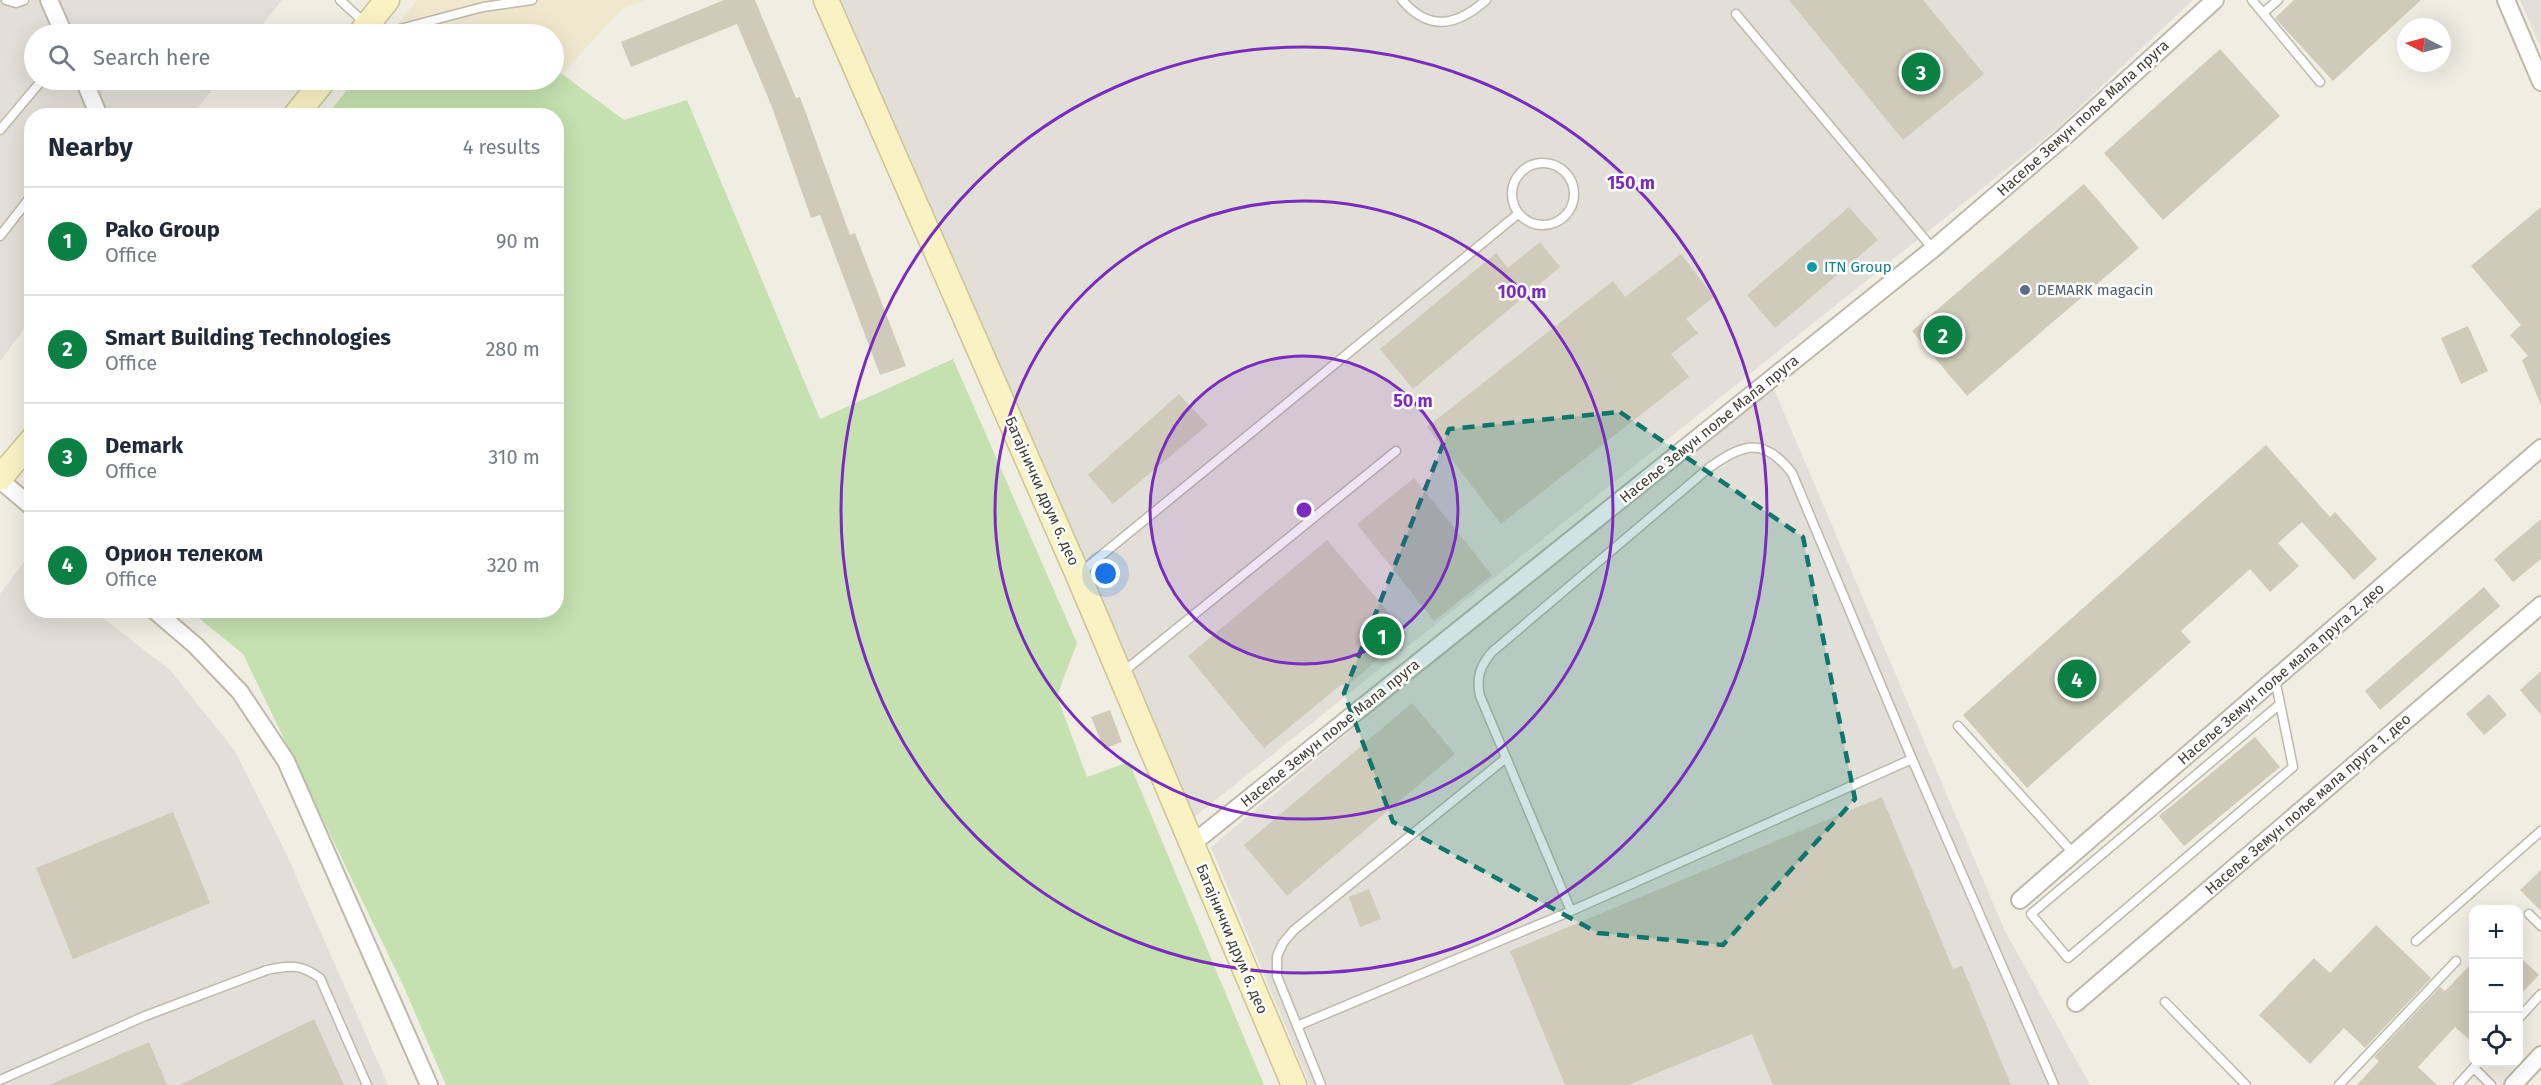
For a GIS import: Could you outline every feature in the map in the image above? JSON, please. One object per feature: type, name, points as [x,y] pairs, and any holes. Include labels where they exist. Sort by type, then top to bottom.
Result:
[{"type":"street","points":[[49,0],[60,24]]},
{"type":"street","points":[[374,24],[387,0]]},
{"type":"street","name":"Батајнички друм 6. део","points":[[826,0],[1078,575],[1294,1085]]},
{"type":"street","name":"Насеље Земун поље Мала пруга","points":[[1192,844],[1933,249],[2064,137],[2216,0]]},
{"type":"street","points":[[2506,0],[2541,82]]},
{"type":"street","points":[[87,90],[93,108]]},
{"type":"street","points":[[301,108],[316,90]]},
{"type":"street","name":"Насеље Земун поље мала пруга 2. део","points":[[2020,900],[2541,448]]},
{"type":"street","points":[[24,450],[0,479],[24,500]]},
{"type":"street","name":"Насеље Земун поље мала пруга 1. део","points":[[2076,1003],[2541,605]]},
{"type":"street","points":[[163,618],[196,646],[240,692],[286,761],[429,1085]]},
{"type":"street","points":[[2513,1085],[2541,1055]]},
{"type":"lane","points":[[6,0],[16,3],[24,0]]},
{"type":"lane","points":[[340,0],[362,24]]},
{"type":"lane","points":[[403,24],[486,4],[532,0]]},
{"type":"lane","points":[[1402,0],[1413,14],[1444,23],[1470,14],[1486,0]]},
{"type":"lane","points":[[2252,0],[2320,82]]},
{"type":"lane","points":[[2263,13],[2278,0]]},
{"type":"lane","points":[[1736,14],[1933,249]]},
{"type":"lane","points":[[0,130],[34,90]]},
{"type":"lane","points":[[1537,163],[1558,166],[1566,173],[1574,192],[1570,211],[1563,219],[1554,224],[1534,225],[1518,214],[1511,194],[1513,183],[1519,174],[1537,163]]},
{"type":"lane","points":[[0,236],[24,205]]},
{"type":"lane","points":[[1078,575],[1518,214]]},
{"type":"lane","points":[[1571,911],[1480,696],[1479,675],[1483,662],[1710,467],[1738,449],[1761,448],[1774,454],[1792,473],[1912,759],[2054,1085]]},
{"type":"lane","points":[[1120,674],[1396,451]]},
{"type":"lane","points":[[2275,679],[2293,767],[2068,958],[2031,914],[2280,704]]},
{"type":"lane","points":[[1958,726],[2074,854]]},
{"type":"lane","points":[[1322,1085],[1275,966],[1283,943],[1294,930],[1506,758]]},
{"type":"lane","points":[[1297,1026],[1571,911],[1912,759]]},
{"type":"lane","points":[[2416,941],[2541,831]]},
{"type":"lane","points":[[2529,914],[2541,926]]},
{"type":"lane","points":[[2339,1085],[2456,961]]},
{"type":"lane","points":[[0,1080],[145,1016],[267,970],[286,966],[307,969],[320,978],[367,1085]]},
{"type":"lane","points":[[2523,1014],[2541,994]]},
{"type":"lane","points":[[2165,1002],[2246,1085]]},
{"type":"lane","points":[[2458,1085],[2474,1067]]},
{"type":"lane","points":[[2478,1067],[2491,1085]]},
{"type":"highlighted area","points":[[1620,412],[1803,537],[1855,799],[1723,945],[1598,933],[1393,822],[1344,693],[1449,429]]},
{"type":"shaded area","points":[[0,0],[282,0],[263,24],[24,24],[24,90],[212,90],[198,108],[24,108],[24,329],[0,361]]},
{"type":"shaded area","points":[[417,0],[645,0],[622,9],[564,72],[564,24],[398,24]]},
{"type":"shaded area","points":[[834,0],[2193,0],[2054,131],[1193,818]]},
{"type":"shaded area","points":[[2520,0],[2541,0],[2541,48]]},
{"type":"shaded area","points":[[1770,380],[2005,931],[2090,1085],[1310,1085],[1211,847]]},
{"type":"shaded area","points":[[24,562],[24,618],[103,618],[170,670],[235,751],[285,851],[388,1085],[0,1085],[0,594]]},
{"type":"green space","points":[[564,75],[624,120],[687,100],[820,419],[953,359],[1077,643],[1057,696],[1087,777],[1129,762],[1264,1085],[446,1085],[403,985],[243,654],[199,618],[564,618],[564,108],[333,108],[347,90],[564,90]]},
{"type":"building","points":[[724,0],[755,0],[796,98],[800,97],[850,235],[855,233],[906,366],[880,375],[820,215],[811,218],[772,107],[737,24],[631,67],[621,42]]},
{"type":"building","points":[[1789,0],[1923,0],[1984,74],[1903,140]]},
{"type":"building","points":[[2294,0],[2421,0],[2401,18],[2397,18],[2397,22],[2333,81],[2275,18]]},
{"type":"building","points":[[2220,49],[2280,116],[2163,220],[2104,153]]},
{"type":"building","name":"DEMARK magacin","points":[[2084,184],[2139,248],[1967,396],[1912,331]]},
{"type":"building","name":"ITN Group","points":[[1849,207],[1878,240],[1775,328],[1747,295]]},
{"type":"building","points":[[2541,207],[2541,405],[2522,360],[2528,356],[2510,335],[2521,325],[2471,266]]},
{"type":"building","points":[[1540,242],[1560,267],[1413,389],[1380,349],[1496,253],[1508,268]]},
{"type":"building","points":[[1681,254],[1714,297],[1686,319],[1698,333],[1671,354],[1689,377],[1501,524],[1427,427],[1613,281],[1625,297]]},
{"type":"building","points":[[2468,326],[2488,371],[2461,384],[2441,338]]},
{"type":"building","points":[[1179,394],[1208,425],[1113,504],[1088,475]]},
{"type":"building","points":[[2266,445],[2330,517],[2335,512],[2377,559],[2354,580],[2302,522],[2278,543],[2299,566],[2270,592],[2250,569],[2181,631],[2191,642],[2027,788],[1963,715]]},
{"type":"building","points":[[1414,478],[1492,575],[1434,621],[1357,524]]},
{"type":"building","points":[[2541,519],[2541,559],[2513,582],[2494,559]]},
{"type":"building","points":[[1327,540],[1407,634],[1345,688],[1342,684],[1264,748],[1188,656]]},
{"type":"building","points":[[2484,587],[2500,606],[2380,710],[2365,691]]},
{"type":"building","points":[[2541,671],[2541,715],[2520,690]]},
{"type":"building","points":[[2489,694],[2507,715],[2484,735],[2466,714]]},
{"type":"building","points":[[1412,703],[1455,754],[1287,896],[1244,845]]},
{"type":"building","points":[[1110,710],[1122,742],[1104,749],[1091,717]]},
{"type":"building","points":[[2255,737],[2280,767],[2184,846],[2159,816]]},
{"type":"building","points":[[1882,797],[1953,969],[1962,966],[2011,1085],[1773,1085],[1752,1034],[1628,1085],[1565,1085],[1510,951]]},
{"type":"building","points":[[173,812],[210,903],[73,959],[36,868]]},
{"type":"building","points":[[2541,870],[2541,911],[2520,890]]},
{"type":"building","points":[[1369,889],[1381,919],[1360,927],[1349,897]]},
{"type":"building","points":[[2376,925],[2431,978],[2365,1048],[2344,1028],[2310,1064],[2259,1015],[2314,958],[2330,973]]},
{"type":"building","points":[[2523,960],[2539,975],[2523,992]]},
{"type":"building","points":[[2469,966],[2469,1040],[2455,1027],[2418,1067],[2437,1085],[2357,1085],[2379,1061],[2374,1057],[2440,987],[2445,991]]},
{"type":"building","points":[[314,1019],[344,1085],[180,1085]]},
{"type":"building","points":[[149,1042],[167,1085],[49,1085]]},
{"type":"place","name":"Demark","points":[[1921,72]]},
{"type":"place","name":"ITN Group","points":[[1812,267]]},
{"type":"place","name":"DEMARK magacin","points":[[2025,290]]},
{"type":"place","name":"Smart Building Technologies","points":[[1943,335]]},
{"type":"place","name":"Pako Group","points":[[1382,636]]},
{"type":"place","name":"Орион телеком","points":[[2077,679]]}]
